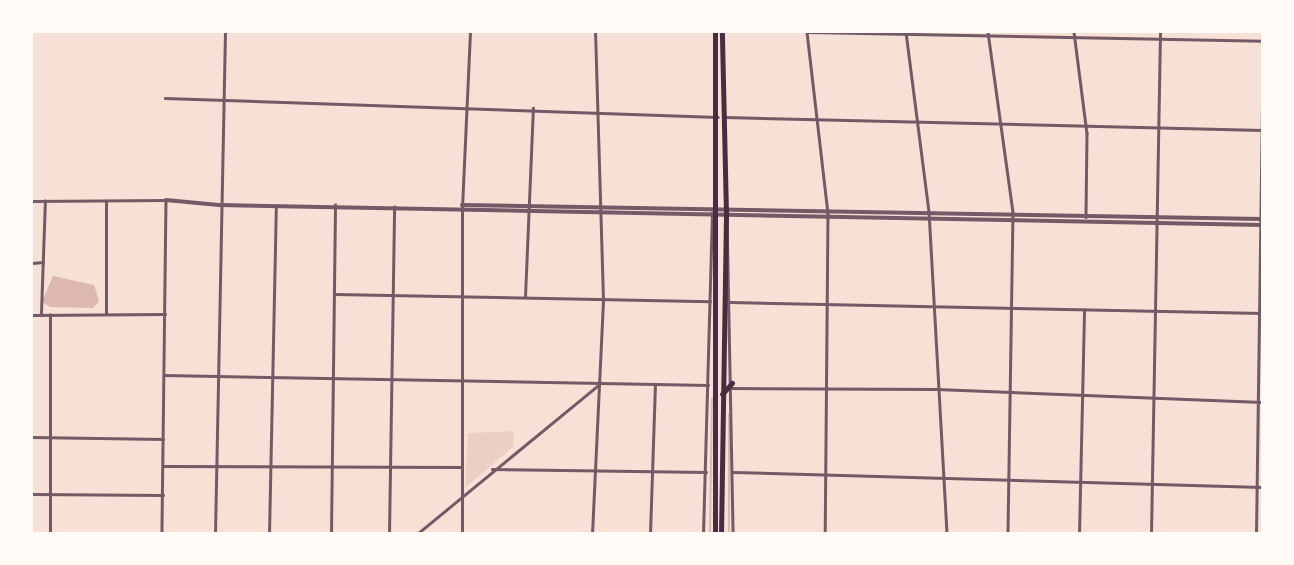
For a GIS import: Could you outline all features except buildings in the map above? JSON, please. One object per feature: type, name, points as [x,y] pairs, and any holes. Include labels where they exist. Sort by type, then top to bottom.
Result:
[{"type":"highway","points":[[715,32],[718,117],[715,534]]},
{"type":"highway","points":[[721,534],[726,211],[722,32]]},
{"type":"highway","points":[[722,394],[732,385]]},
{"type":"street","points":[[215,534],[216,293],[225,99],[225,32]]},
{"type":"street","points":[[462,534],[460,299],[470,32]]},
{"type":"street","points":[[592,534],[603,300],[595,32]]},
{"type":"street","points":[[825,534],[828,211],[806,32],[1074,33],[1262,41]]},
{"type":"street","points":[[906,32],[921,119],[930,218],[937,389],[947,534]]},
{"type":"street","points":[[1151,534],[1160,32]]},
{"type":"street","points":[[988,33],[1003,124],[1013,213],[1008,534]]},
{"type":"street","points":[[1074,33],[1085,124],[1086,218]]},
{"type":"street","points":[[1256,534],[1256,313],[1261,225],[1262,78]]},
{"type":"street","points":[[166,98],[467,110],[533,108],[718,117]]},
{"type":"street","points":[[524,297],[533,108]]},
{"type":"street","points":[[725,117],[921,119],[1003,124],[1262,130]]},
{"type":"street","points":[[162,534],[166,200]]},
{"type":"street","points":[[32,201],[166,200],[219,205],[929,211],[1261,225]]},
{"type":"street","points":[[41,315],[45,201]]},
{"type":"street","points":[[106,202],[106,314]]},
{"type":"street","points":[[269,534],[277,293],[276,205]]},
{"type":"street","points":[[331,534],[328,466],[335,294],[335,205]]},
{"type":"street","points":[[389,534],[394,206]]},
{"type":"street","points":[[602,208],[716,211]]},
{"type":"street","points":[[703,534],[710,301],[716,211]]},
{"type":"street","points":[[726,211],[731,232],[733,534]]},
{"type":"street","points":[[828,211],[1012,220],[1155,216],[1261,219]]},
{"type":"street","points":[[32,263],[43,262]]},
{"type":"street","points":[[335,294],[392,298],[524,297],[710,301]]},
{"type":"street","points":[[730,302],[1262,313]]},
{"type":"street","points":[[1079,534],[1084,310]]},
{"type":"street","points":[[32,315],[165,314]]},
{"type":"street","points":[[50,315],[50,534]]},
{"type":"street","points":[[164,375],[708,385]]},
{"type":"street","points":[[417,534],[492,469],[601,383]]},
{"type":"street","points":[[650,534],[655,385]]},
{"type":"street","points":[[732,385],[1011,391],[1262,402]]},
{"type":"street","points":[[32,437],[163,439]]},
{"type":"street","points":[[164,466],[272,464],[460,467]]},
{"type":"street","points":[[492,469],[706,472]]},
{"type":"street","points":[[733,471],[1009,483],[1262,487]]},
{"type":"street","points":[[32,494],[163,495]]},
{"type":"shaded area","points":[[53,276],[94,285],[99,301],[93,308],[50,307],[42,302]]},
{"type":"shaded area","points":[[514,431],[513,447],[465,488],[468,433]]},
{"type":"waterway","points":[[710,534],[712,399]]},
{"type":"waterway","points":[[729,414],[729,534]]}]
